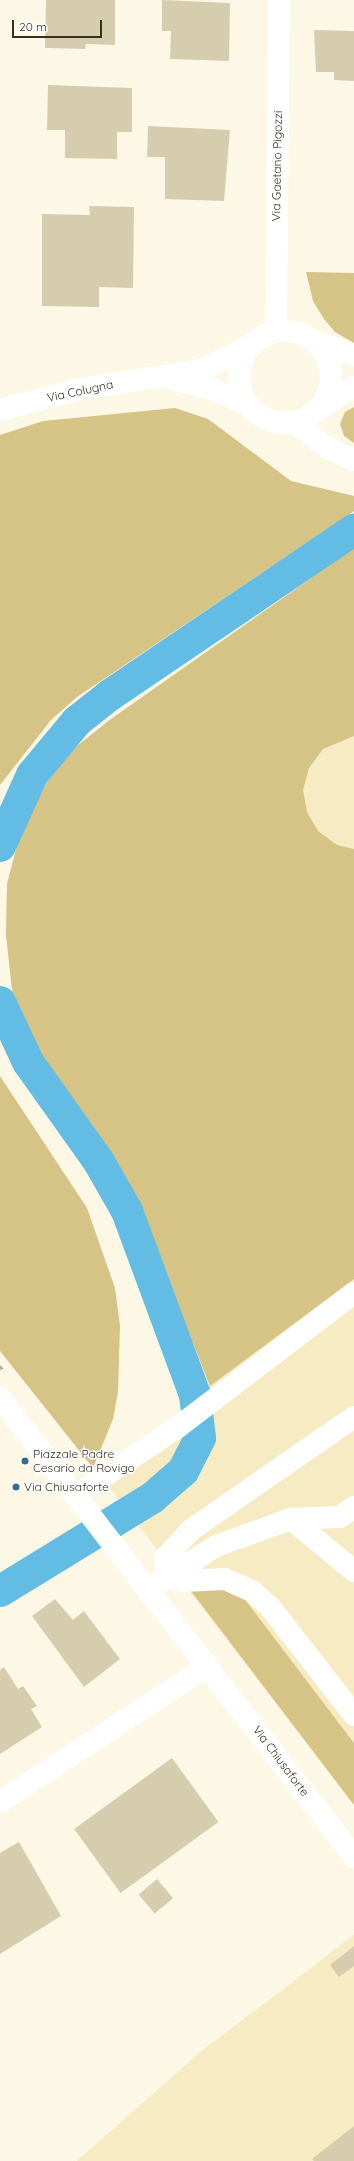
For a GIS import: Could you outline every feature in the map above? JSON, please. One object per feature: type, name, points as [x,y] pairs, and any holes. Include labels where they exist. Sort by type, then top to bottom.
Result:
[{"type":"street","name":"Via Gaetano Pigozzi","points":[[276,332],[279,0]]},
{"type":"street","points":[[354,355],[312,340],[301,334],[276,332],[253,344],[240,367],[240,387],[248,404],[268,420],[293,422],[328,448],[354,460]]},
{"type":"street","points":[[312,340],[321,348],[330,370],[326,396],[318,408]]},
{"type":"street","name":"Via Colugna","points":[[0,410],[80,389],[202,370],[253,344]]},
{"type":"street","name":"Via Colugna","points":[[162,377],[212,389],[248,404]]},
{"type":"street","points":[[293,422],[354,387]]},
{"type":"street","points":[[76,1495],[178,1427],[214,1398],[354,1294]]},
{"type":"street","name":"Via Chiusaforte","points":[[0,1398],[149,1589],[354,1857]]},
{"type":"street","points":[[167,1577],[166,1558],[191,1530],[354,1417]]},
{"type":"street","points":[[149,1589],[216,1546],[291,1519],[340,1517],[354,1507]]},
{"type":"street","points":[[291,1519],[354,1571]]},
{"type":"street","points":[[167,1577],[183,1581],[225,1580],[252,1591],[270,1607],[354,1715]]},
{"type":"street","points":[[0,1802],[208,1666]]},
{"type":"shaded area","points":[[306,272],[354,273],[354,343],[335,332],[324,319],[313,301]]},
{"type":"shaded area","points":[[354,407],[354,443],[344,436],[340,424],[345,412]]},
{"type":"shaded area","points":[[175,408],[208,419],[291,481],[354,496],[354,511],[77,697],[51,720],[0,785],[0,435],[43,421]]},
{"type":"shaded area","points":[[354,548],[354,1805],[102,1478],[210,1386],[133,1193],[26,1030],[12,990],[6,935],[7,884],[19,838],[38,795],[68,753],[111,719]]},
{"type":"shaded area","points":[[354,548],[354,736],[323,749],[309,768],[303,790],[307,812],[318,831],[337,845],[354,849],[354,1279],[210,1386],[133,1193],[26,1030],[12,990],[6,935],[7,884],[19,838],[38,795],[68,753],[111,719]]},
{"type":"shaded area","points":[[0,1076],[87,1208],[115,1288],[120,1326],[118,1392],[113,1419],[93,1468],[0,1351]]},
{"type":"shaded area","points":[[225,1589],[240,1593],[354,1743],[354,1805],[191,1591]]},
{"type":"shaded area","points":[[354,1935],[354,2161],[77,2161],[199,2053]]},
{"type":"building","points":[[46,0],[115,0],[115,45],[86,44],[85,49],[45,48]]},
{"type":"building","points":[[162,0],[230,3],[229,61],[170,59],[171,31],[162,31]]},
{"type":"building","points":[[314,30],[354,31],[354,81],[334,80],[334,72],[316,72]]},
{"type":"building","points":[[48,85],[132,88],[132,132],[117,132],[117,159],[65,158],[65,130],[47,130]]},
{"type":"building","points":[[148,126],[230,130],[224,201],[165,199],[165,157],[147,157]]},
{"type":"building","points":[[89,206],[134,207],[133,288],[99,287],[99,307],[42,306],[42,214],[90,215]]},
{"type":"building","points":[[55,1599],[73,1620],[84,1611],[120,1659],[84,1687],[32,1616]]},
{"type":"building","points":[[4,1667],[18,1689],[23,1686],[37,1706],[31,1709],[42,1727],[0,1754],[0,1670]]},
{"type":"building","points":[[172,1758],[218,1822],[121,1893],[74,1829]]},
{"type":"building","points":[[19,1842],[61,1916],[0,1954],[0,1853]]},
{"type":"building","points":[[157,1879],[173,1898],[155,1914],[139,1894]]},
{"type":"building","points":[[354,1946],[354,1966],[339,1977],[330,1965]]},
{"type":"building","points":[[354,2126],[354,2161],[314,2161],[312,2159]]},
{"type":"waterway","points":[[0,846],[32,775],[77,721],[110,695],[354,530]]},
{"type":"waterway","points":[[0,1002],[28,1062],[99,1162],[127,1211],[195,1395],[200,1438],[183,1471],[152,1498],[0,1591]]},
{"type":"place","name":"Piazzale Padre Cesario da Rovigo","points":[[25,1461]]},
{"type":"place","name":"Via Chiusaforte","points":[[16,1487]]}]
